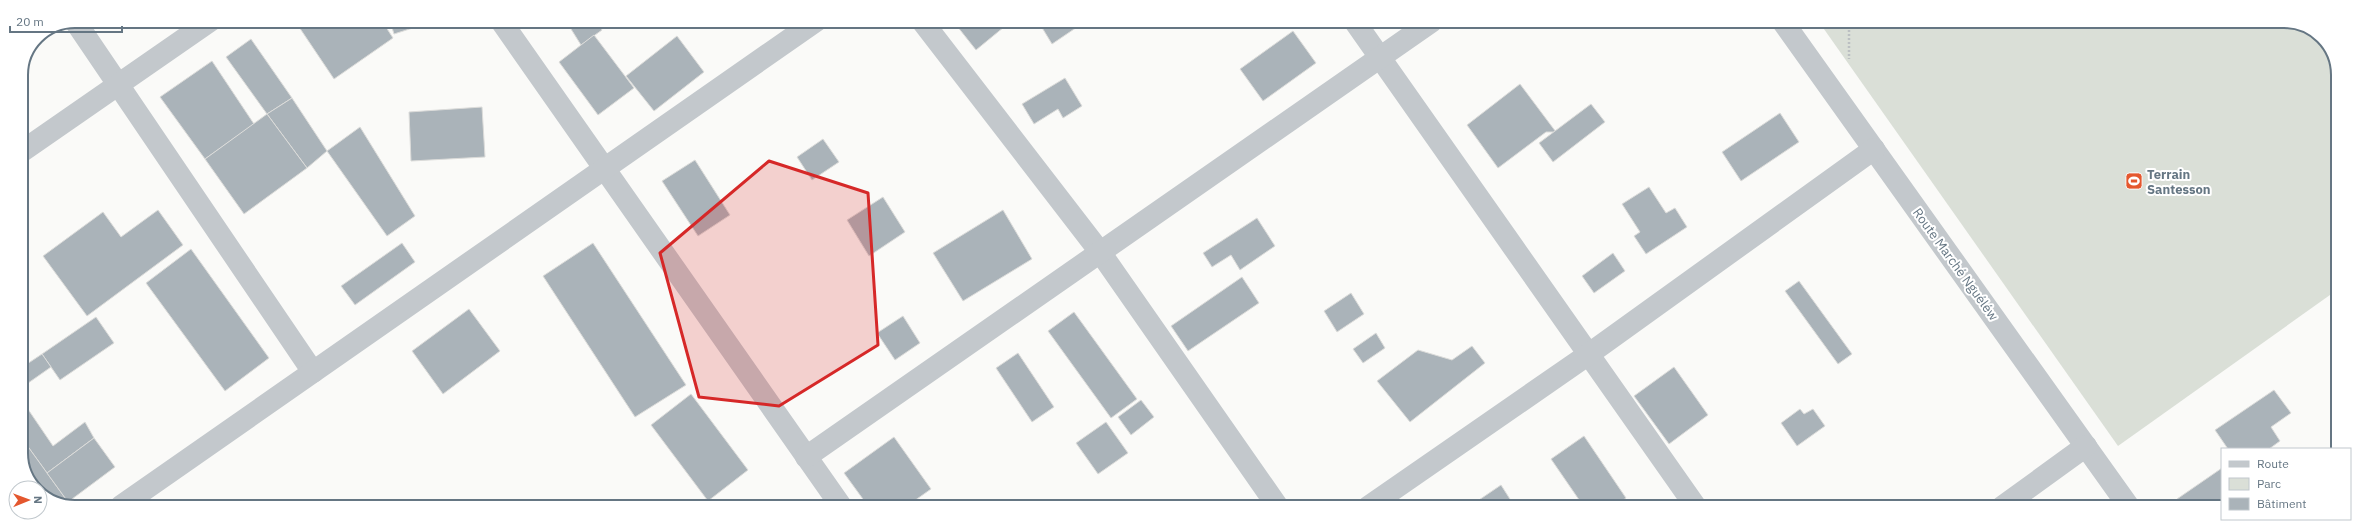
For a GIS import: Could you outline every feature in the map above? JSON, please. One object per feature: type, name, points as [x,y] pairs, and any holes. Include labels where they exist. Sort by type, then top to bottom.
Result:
[{"type":"street","points":[[79,28],[313,372]]},
{"type":"street","points":[[28,147],[200,28]]},
{"type":"street","points":[[506,28],[837,500]]},
{"type":"street","points":[[130,500],[806,28]]},
{"type":"street","points":[[927,28],[1100,252],[1274,500]]},
{"type":"street","points":[[1359,28],[1691,500]]},
{"type":"street","points":[[806,457],[1422,28]]},
{"type":"street","name":"Route Marché Nguéléw","points":[[1787,28],[2124,500]]},
{"type":"street","points":[[1378,500],[1589,354],[1874,149]]},
{"type":"street","points":[[2012,500],[2086,446]]},
{"type":"highlighted area","points":[[769,161],[868,193],[878,345],[779,406],[699,397],[660,253]]},
{"type":"green space","name":"Terrain Santesson","points":[[1823,28],[2284,28],[2293,29],[2307,34],[2319,44],[2325,52],[2331,72],[2331,294],[2118,446]]},
{"type":"building","points":[[300,28],[387,28],[393,38],[334,79]]},
{"type":"building","points":[[392,28],[413,28],[394,34]]},
{"type":"building","points":[[570,28],[601,28],[602,30],[581,45]]},
{"type":"building","points":[[959,28],[1003,28],[976,50]]},
{"type":"building","points":[[1042,28],[1076,28],[1052,44]]},
{"type":"building","points":[[1293,31],[1316,63],[1263,101],[1240,69]]},
{"type":"building","points":[[594,35],[634,88],[598,115],[559,62]]},
{"type":"building","points":[[677,36],[704,72],[654,111],[626,76]]},
{"type":"building","points":[[251,39],[292,98],[267,114],[226,57]]},
{"type":"building","points":[[212,61],[254,124],[205,159],[160,97]]},
{"type":"building","points":[[1065,78],[1082,106],[1063,118],[1058,109],[1034,124],[1022,104]]},
{"type":"building","points":[[1520,84],[1556,132],[1546,132],[1498,168],[1467,125]]},
{"type":"building","points":[[292,98],[327,151],[307,168],[267,114]]},
{"type":"building","points":[[1591,104],[1605,122],[1553,162],[1539,143]]},
{"type":"building","points":[[482,107],[485,157],[411,161],[409,112]]},
{"type":"building","points":[[1780,113],[1799,142],[1741,181],[1722,152]]},
{"type":"building","points":[[267,114],[307,168],[244,214],[205,159]]},
{"type":"building","points":[[360,127],[415,216],[387,236],[327,151]]},
{"type":"building","points":[[823,139],[839,162],[812,180],[797,157]]},
{"type":"building","points":[[695,160],[730,215],[698,236],[662,181]]},
{"type":"building","points":[[1649,187],[1666,213],[1675,208],[1687,227],[1646,254],[1634,236],[1640,232],[1622,204]]},
{"type":"building","points":[[883,197],[905,232],[869,256],[847,220]]},
{"type":"building","points":[[158,210],[183,245],[87,316],[43,256],[103,212],[121,237]]},
{"type":"building","points":[[1003,210],[1032,259],[963,301],[933,253]]},
{"type":"building","points":[[1257,218],[1275,246],[1240,270],[1231,255],[1212,267],[1203,253]]},
{"type":"building","points":[[402,243],[415,262],[355,305],[341,286]]},
{"type":"building","points":[[593,243],[686,385],[635,417],[543,276]]},
{"type":"building","points":[[191,249],[269,358],[225,391],[146,283]]},
{"type":"building","points":[[1613,253],[1625,271],[1594,293],[1582,276]]},
{"type":"building","points":[[1242,277],[1259,303],[1188,351],[1171,326]]},
{"type":"building","points":[[1799,281],[1852,354],[1838,364],[1785,291]]},
{"type":"building","points":[[1351,293],[1364,314],[1337,332],[1324,311]]},
{"type":"building","points":[[469,309],[500,351],[443,394],[412,351]]},
{"type":"building","points":[[1074,312],[1137,399],[1111,418],[1048,331]]},
{"type":"building","points":[[903,316],[920,343],[895,360],[877,333]]},
{"type":"building","points":[[96,317],[114,343],[60,380],[42,354]]},
{"type":"building","points":[[1376,333],[1385,348],[1363,363],[1353,349]]},
{"type":"building","points":[[1472,346],[1485,363],[1410,422],[1377,381],[1418,350],[1452,360]]},
{"type":"building","points":[[1018,353],[1054,407],[1032,422],[996,368]]},
{"type":"building","points":[[42,354],[51,367],[28,383],[28,363]]},
{"type":"building","points":[[1674,367],[1708,415],[1669,444],[1634,396]]},
{"type":"building","points":[[2274,390],[2291,413],[2271,427],[2280,441],[2270,448],[2227,448],[2215,430]]},
{"type":"building","points":[[691,394],[748,470],[709,500],[707,500],[651,425]]},
{"type":"building","points":[[1141,400],[1154,417],[1131,435],[1118,417]]},
{"type":"building","points":[[28,409],[53,446],[85,422],[94,438],[47,473],[28,447]]},
{"type":"building","points":[[1800,409],[1804,414],[1813,409],[1825,426],[1797,446],[1781,423]]},
{"type":"building","points":[[1106,422],[1128,453],[1098,474],[1076,443]]},
{"type":"building","points":[[1584,436],[1626,498],[1623,500],[1579,500],[1551,459]]},
{"type":"building","points":[[894,437],[931,489],[915,500],[864,500],[844,473]]},
{"type":"building","points":[[94,438],[115,467],[71,500],[66,499],[47,473]]},
{"type":"building","points":[[28,447],[66,499],[48,491],[48,480],[37,480],[32,471],[28,456]]},
{"type":"building","points":[[2221,469],[2221,500],[2177,499]]},
{"type":"building","points":[[1501,485],[1511,500],[1479,500]]},
{"type":"place","name":"Terrain Santesson","points":[[2134,181]]}]
